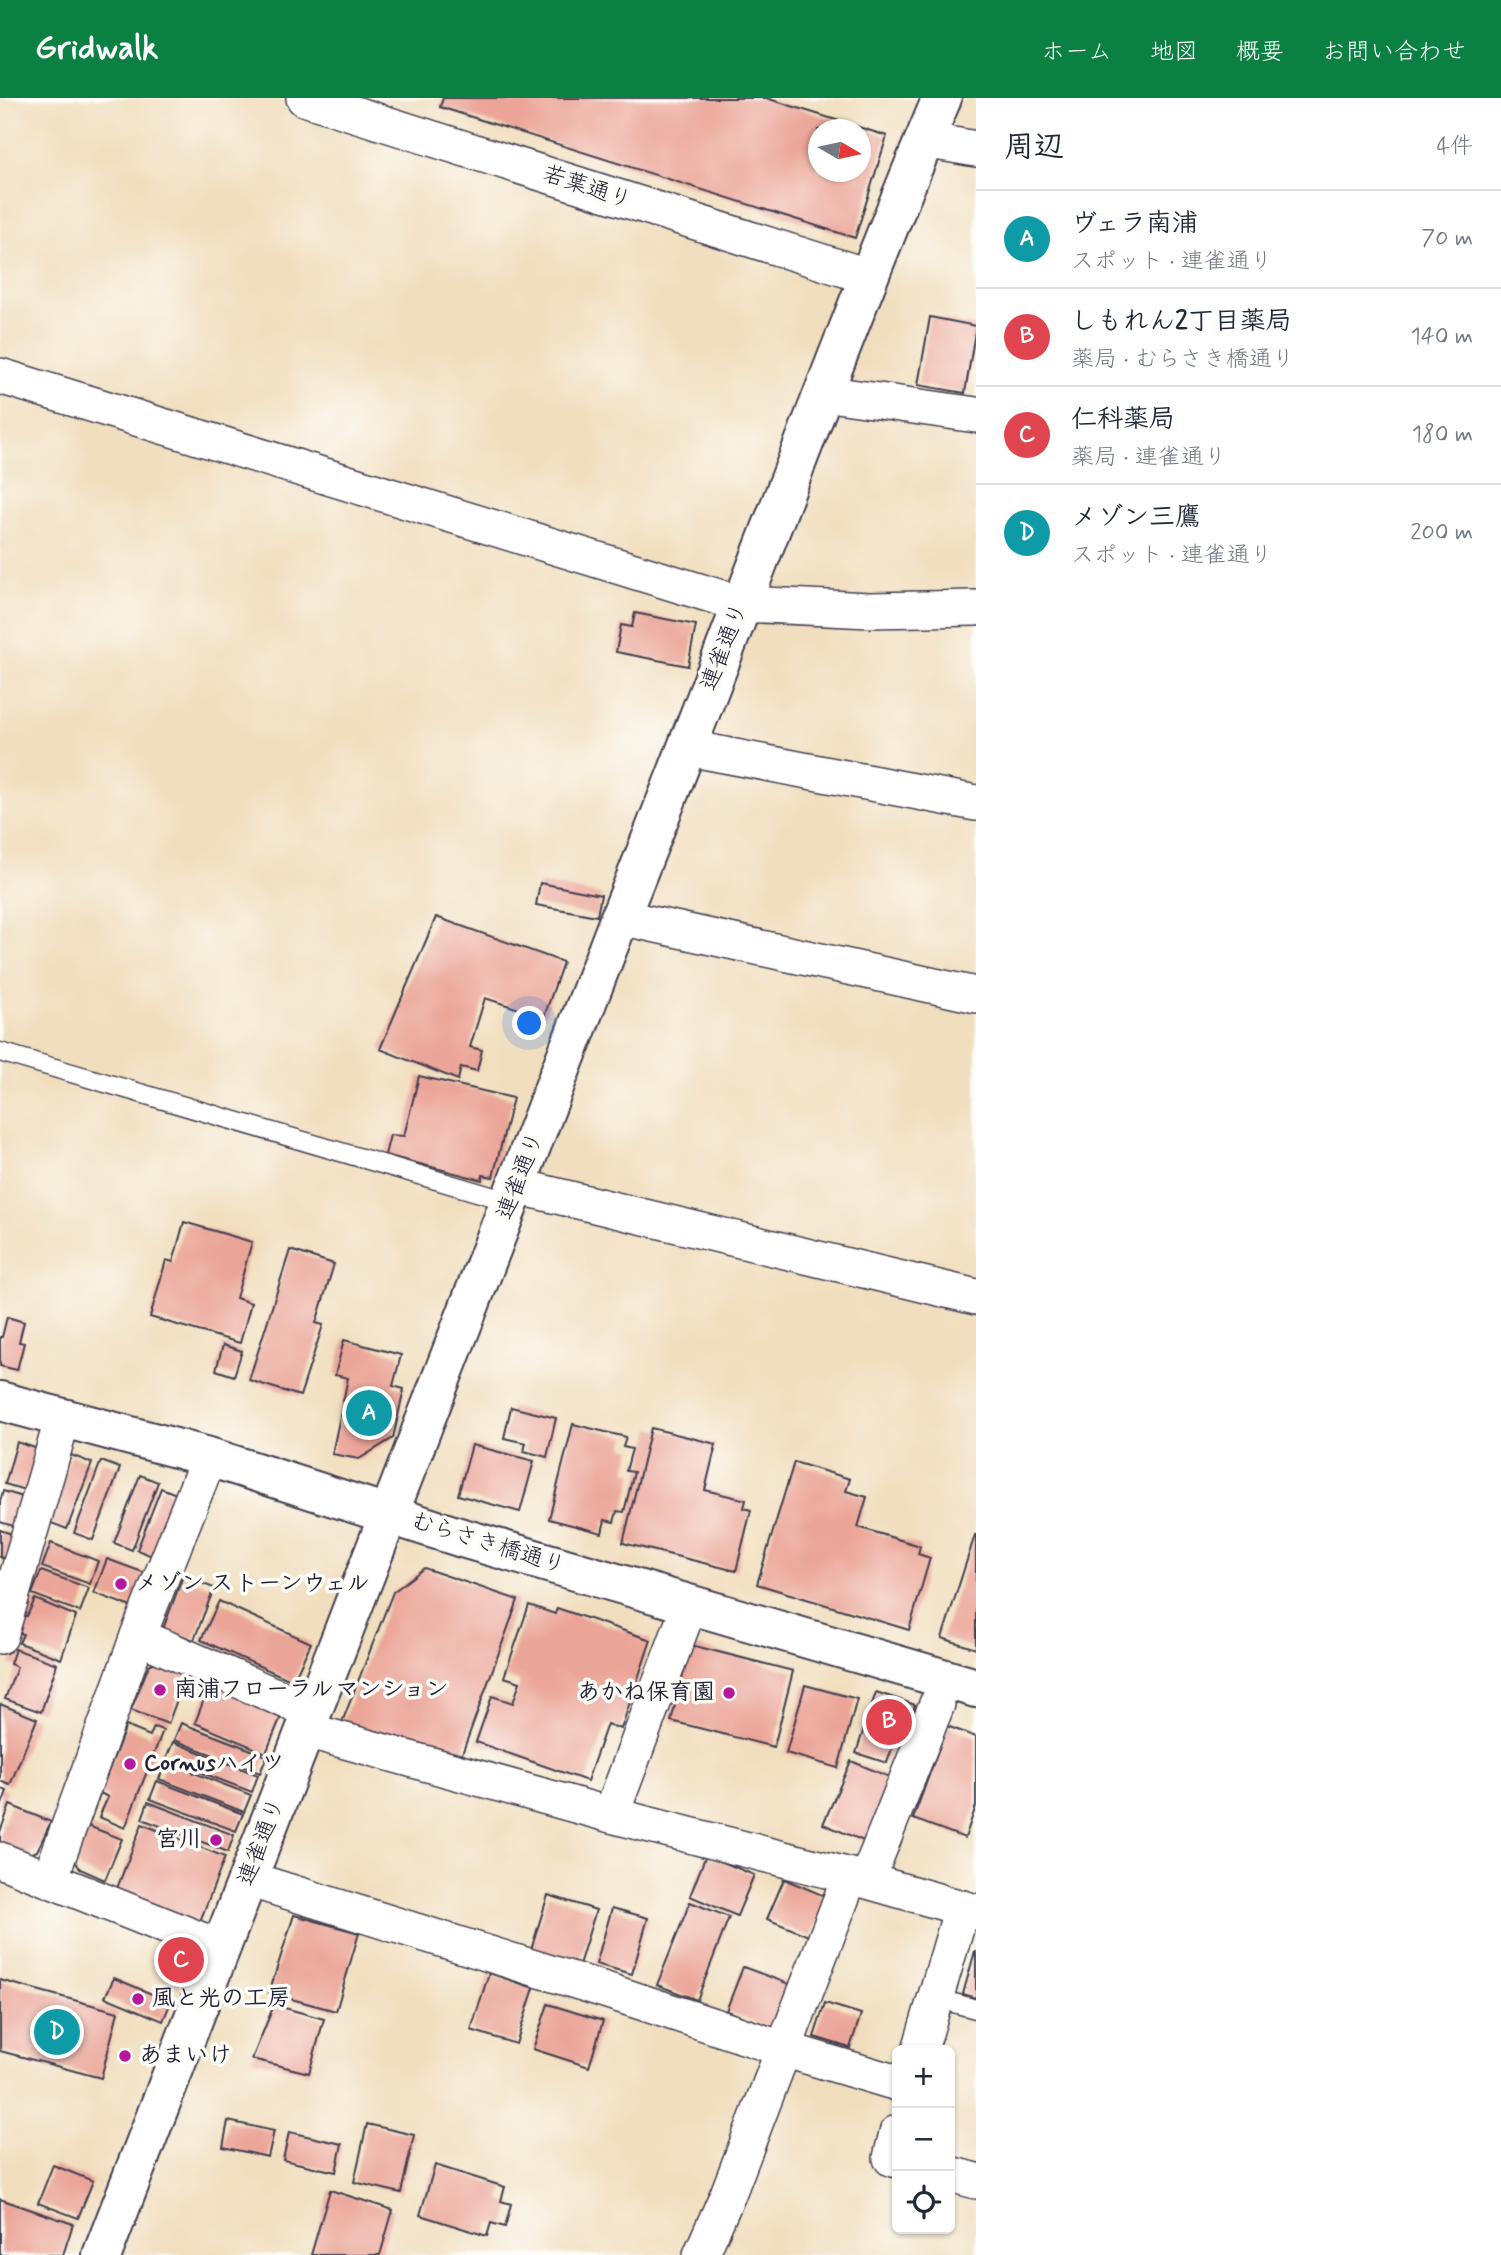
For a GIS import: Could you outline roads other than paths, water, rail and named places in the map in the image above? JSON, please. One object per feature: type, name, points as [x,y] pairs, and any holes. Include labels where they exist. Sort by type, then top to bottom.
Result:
[{"type":"main road","name":"連雀通り","points":[[102,2255],[620,917],[688,748],[823,393],[942,98]]},
{"type":"main road","name":"むらさき橋通り","points":[[0,1401],[209,1457],[471,1540],[976,1688]]},
{"type":"street","name":"若葉通り","points":[[304,98],[870,277]]},
{"type":"street","points":[[924,140],[976,149]]},
{"type":"street","points":[[0,376],[741,604],[870,610],[976,608]]},
{"type":"street","points":[[823,393],[976,415]]},
{"type":"street","points":[[688,748],[976,803]]},
{"type":"street","points":[[620,917],[976,995]]},
{"type":"street","points":[[514,1194],[976,1297]]},
{"type":"street","points":[[0,1636],[64,1417]]},
{"type":"street","points":[[50,1879],[138,1636],[209,1457]]},
{"type":"street","points":[[611,1815],[690,1604]]},
{"type":"street","points":[[138,1636],[309,1721],[611,1815],[857,1877],[969,1910],[935,1998],[921,2045]]},
{"type":"street","points":[[701,2255],[728,2194],[783,2049],[857,1877],[872,1867],[937,1704]]},
{"type":"street","points":[[0,1860],[221,1948]]},
{"type":"street","points":[[248,1879],[892,2082]]},
{"type":"street","points":[[955,2175],[976,2181]]},
{"type":"lane","points":[[0,1052],[514,1194]]},
{"type":"lane","points":[[935,1998],[976,2009]]},
{"type":"place","name":"ヴェラ南浦","points":[[369,1413]]},
{"type":"place","name":"メゾン ストーンウェル","points":[[121,1584]]},
{"type":"place","name":"南浦フローラルマンション","points":[[160,1690]]},
{"type":"place","name":"あかね保育園","points":[[729,1693]]},
{"type":"place","name":"しもれん2丁目薬局","points":[[889,1722]]},
{"type":"place","name":"Cornusハイツ","points":[[130,1764]]},
{"type":"place","name":"宮川","points":[[216,1840]]},
{"type":"place","name":"仁科薬局","points":[[181,1960]]},
{"type":"place","name":"風と光の工房","points":[[138,1999]]},
{"type":"place","name":"メゾン三鷹","points":[[57,2032]]},
{"type":"place","name":"あまいけ","points":[[125,2056]]}]
